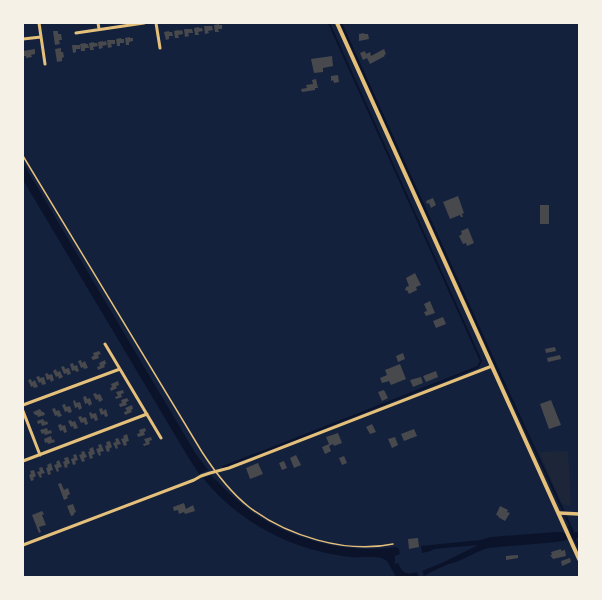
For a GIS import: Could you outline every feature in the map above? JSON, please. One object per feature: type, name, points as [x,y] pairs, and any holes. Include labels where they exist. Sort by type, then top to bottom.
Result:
[{"type":"main road","points":[[337,23],[579,559]]},
{"type":"street","points":[[39,23],[45,64]]},
{"type":"street","points":[[98,23],[99,29]]},
{"type":"street","points":[[76,33],[144,23]]},
{"type":"street","points":[[156,23],[160,48]]},
{"type":"street","points":[[23,39],[41,37]]},
{"type":"street","points":[[105,344],[161,438]]},
{"type":"street","points":[[23,545],[201,476],[229,468],[492,366]]},
{"type":"street","points":[[23,405],[120,369]]},
{"type":"street","points":[[23,411],[40,455]]},
{"type":"street","points":[[23,461],[147,414]]},
{"type":"street","points":[[559,513],[579,514]]},
{"type":"lane","points":[[23,156],[202,452],[230,489],[249,507],[280,526],[301,535],[327,542],[357,547],[376,547],[393,544]]},
{"type":"shaded area","points":[[23,163],[196,454],[208,470],[199,474],[188,457],[23,180]]},
{"type":"shaded area","points":[[568,451],[571,506],[565,505],[561,502],[539,452]]},
{"type":"shaded area","points":[[211,475],[231,495],[252,512],[283,530],[316,542],[350,548],[378,549],[396,547],[399,549],[400,554],[395,556],[395,564],[398,563],[405,573],[417,572],[419,577],[396,577],[387,561],[382,558],[349,557],[328,553],[287,541],[268,532],[250,521],[217,494],[203,478]]},
{"type":"shaded area","points":[[563,532],[567,540],[488,548],[424,576],[422,571],[478,545],[434,549],[422,553],[421,546],[480,540],[491,537]]},
{"type":"building","points":[[214,25],[222,25],[222,29],[218,29],[219,32],[215,32]]},
{"type":"building","points":[[204,26],[212,26],[213,30],[208,31],[209,33],[205,34]]},
{"type":"building","points":[[194,28],[202,28],[203,31],[198,32],[199,35],[195,35]]},
{"type":"building","points":[[184,29],[192,29],[193,33],[188,33],[189,36],[185,37]]},
{"type":"building","points":[[182,30],[183,34],[178,35],[179,38],[175,38],[174,31]]},
{"type":"building","points":[[53,31],[58,31],[58,34],[61,34],[62,40],[59,40],[60,44],[55,45]]},
{"type":"building","points":[[164,32],[172,32],[173,36],[169,36],[169,39],[166,40]]},
{"type":"building","points":[[359,34],[368,34],[369,39],[359,41]]},
{"type":"building","points":[[125,38],[133,38],[133,41],[129,42],[129,45],[126,45]]},
{"type":"building","points":[[116,39],[124,39],[124,43],[120,43],[120,46],[117,46]]},
{"type":"building","points":[[107,40],[115,40],[115,44],[111,44],[112,47],[108,48]]},
{"type":"building","points":[[106,41],[107,45],[102,46],[103,48],[99,49],[98,42]]},
{"type":"building","points":[[89,43],[97,43],[98,46],[93,47],[94,50],[90,50]]},
{"type":"building","points":[[80,44],[88,44],[89,48],[85,48],[85,51],[81,51]]},
{"type":"building","points":[[72,45],[80,45],[80,49],[76,49],[76,52],[73,53]]},
{"type":"building","points":[[61,48],[61,52],[63,52],[64,57],[62,58],[62,61],[57,62],[55,49]]},
{"type":"building","points":[[35,49],[35,54],[31,55],[32,57],[26,58],[26,56],[23,56],[23,51]]},
{"type":"building","points":[[384,49],[386,54],[384,55],[385,56],[370,64],[367,58],[363,60],[360,53],[365,51],[366,54],[370,52],[371,56]]},
{"type":"building","points":[[332,56],[333,66],[323,68],[323,72],[314,73],[311,59]]},
{"type":"building","points":[[338,75],[339,82],[334,83],[333,80],[331,81],[331,76]]},
{"type":"building","points":[[316,79],[318,88],[315,88],[315,90],[302,92],[301,89],[307,88],[306,85],[313,84],[312,80]]},
{"type":"building","points":[[458,196],[464,213],[462,214],[463,217],[460,215],[450,219],[443,202]]},
{"type":"building","points":[[433,198],[436,205],[431,208],[429,203],[427,204],[426,201]]},
{"type":"building","points":[[540,205],[549,205],[549,224],[540,224]]},
{"type":"building","points":[[468,228],[474,243],[467,246],[466,243],[463,244],[459,236],[462,234],[461,231]]},
{"type":"building","points":[[415,273],[421,285],[416,287],[417,290],[409,294],[405,289],[409,286],[406,278]]},
{"type":"building","points":[[430,301],[435,313],[426,316],[424,312],[427,311],[424,304]]},
{"type":"building","points":[[443,317],[446,324],[436,328],[433,321]]},
{"type":"building","points":[[555,347],[556,351],[546,353],[545,349]]},
{"type":"building","points":[[99,351],[101,354],[98,355],[99,358],[93,360],[91,357],[94,356],[93,353]]},
{"type":"building","points":[[403,353],[405,359],[398,362],[396,356]]},
{"type":"building","points":[[560,355],[561,359],[548,362],[547,358]]},
{"type":"building","points":[[81,360],[82,363],[85,361],[88,368],[81,368],[78,361]]},
{"type":"building","points":[[105,360],[105,367],[98,370],[97,367],[100,366],[99,363]]},
{"type":"building","points":[[73,363],[74,366],[77,365],[79,371],[72,371],[70,364]]},
{"type":"building","points":[[400,364],[406,379],[391,385],[389,381],[382,383],[380,378],[387,375],[385,370]]},
{"type":"building","points":[[64,366],[65,369],[69,368],[71,374],[64,374],[61,367]]},
{"type":"building","points":[[56,369],[57,372],[60,371],[63,377],[59,379],[58,376],[56,377],[53,371]]},
{"type":"building","points":[[436,371],[438,377],[426,382],[423,376]]},
{"type":"building","points":[[47,373],[49,375],[52,374],[54,380],[51,382],[50,379],[47,380],[45,374]]},
{"type":"building","points":[[39,376],[40,378],[44,377],[46,384],[42,385],[41,382],[39,383],[36,377]]},
{"type":"building","points":[[421,377],[423,383],[413,387],[410,380]]},
{"type":"building","points":[[31,379],[32,382],[35,380],[38,387],[31,387],[28,380]]},
{"type":"building","points":[[118,381],[119,385],[116,386],[117,388],[111,391],[111,384]]},
{"type":"building","points":[[123,390],[124,393],[121,394],[122,397],[116,399],[115,397],[118,396],[116,392]]},
{"type":"building","points":[[384,390],[388,398],[382,401],[378,392]]},
{"type":"building","points":[[96,393],[97,395],[100,394],[103,400],[99,402],[98,399],[96,400],[93,394]]},
{"type":"building","points":[[86,396],[87,399],[90,398],[92,404],[89,406],[88,403],[85,404],[83,397]]},
{"type":"building","points":[[127,398],[129,401],[126,402],[127,405],[120,407],[119,404],[122,403],[121,400]]},
{"type":"building","points":[[75,400],[76,403],[80,402],[82,408],[79,410],[78,407],[75,408],[73,401]]},
{"type":"building","points":[[551,400],[561,425],[549,429],[540,404]]},
{"type":"building","points":[[65,404],[66,407],[70,406],[72,412],[65,412],[62,405]]},
{"type":"building","points":[[132,405],[132,412],[125,415],[124,412],[127,411],[125,408]]},
{"type":"building","points":[[55,408],[56,411],[59,410],[62,416],[55,416],[52,409]]},
{"type":"building","points":[[102,408],[103,411],[106,409],[108,416],[105,417],[104,414],[101,415],[99,409]]},
{"type":"building","points":[[40,409],[45,415],[38,417],[33,412]]},
{"type":"building","points":[[91,412],[92,414],[96,413],[98,420],[95,421],[94,418],[91,419],[89,413]]},
{"type":"building","points":[[81,416],[82,418],[86,417],[88,424],[85,425],[84,422],[81,423],[78,417]]},
{"type":"building","points":[[43,419],[45,422],[47,421],[48,424],[42,426],[41,423],[38,424],[37,421]]},
{"type":"building","points":[[71,420],[72,422],[75,421],[78,428],[74,429],[73,426],[71,427],[68,421]]},
{"type":"building","points":[[61,424],[62,426],[65,425],[67,432],[64,433],[63,430],[60,431],[58,425]]},
{"type":"building","points":[[372,424],[376,432],[370,434],[366,427]]},
{"type":"building","points":[[47,428],[48,431],[51,430],[52,433],[45,435],[44,433],[42,434],[40,430]]},
{"type":"building","points":[[145,428],[145,435],[138,437],[137,434],[140,433],[139,430]]},
{"type":"building","points":[[414,429],[417,436],[404,441],[401,434]]},
{"type":"building","points":[[338,433],[342,443],[329,446],[331,451],[325,454],[322,447],[329,444],[326,437]]},
{"type":"building","points":[[127,434],[129,441],[126,442],[127,445],[124,446],[121,439]]},
{"type":"building","points":[[51,436],[52,440],[54,439],[55,442],[48,444],[47,442],[45,443],[44,439]]},
{"type":"building","points":[[151,437],[152,440],[149,441],[150,444],[144,446],[143,444],[146,443],[144,439]]},
{"type":"building","points":[[395,437],[398,445],[392,448],[388,439]]},
{"type":"building","points":[[118,438],[121,444],[117,445],[118,448],[116,449],[113,443],[116,442],[115,439]]},
{"type":"building","points":[[110,441],[112,447],[109,449],[110,451],[107,452],[105,446],[107,445],[106,442]]},
{"type":"building","points":[[101,444],[104,451],[100,452],[101,455],[99,456],[96,449],[99,448],[98,445]]},
{"type":"building","points":[[93,447],[95,454],[92,455],[93,458],[90,459],[88,452],[90,451],[89,449]]},
{"type":"building","points":[[84,451],[87,457],[84,458],[85,461],[82,462],[79,455]]},
{"type":"building","points":[[76,454],[78,460],[75,461],[76,464],[73,465],[71,459],[74,458],[73,455]]},
{"type":"building","points":[[296,455],[301,465],[294,468],[290,458]]},
{"type":"building","points":[[344,456],[347,463],[342,465],[339,458]]},
{"type":"building","points":[[68,457],[70,463],[67,465],[68,467],[65,468],[63,462],[65,461],[64,458]]},
{"type":"building","points":[[59,460],[62,467],[58,468],[59,471],[57,472],[54,465],[57,464],[56,462]]},
{"type":"building","points":[[284,461],[287,468],[282,470],[279,463]]},
{"type":"building","points":[[51,463],[53,470],[50,471],[51,474],[48,475],[46,468],[48,467],[47,465]]},
{"type":"building","points":[[258,463],[263,474],[250,479],[246,468]]},
{"type":"building","points":[[42,467],[45,473],[41,474],[42,477],[40,478],[37,472],[40,471],[39,468]]},
{"type":"building","points":[[34,470],[36,476],[33,478],[34,480],[31,481],[29,475],[31,474],[30,471]]},
{"type":"building","points":[[61,483],[64,490],[68,488],[70,494],[67,496],[68,498],[64,500],[58,484]]},
{"type":"building","points":[[184,503],[186,509],[193,505],[195,511],[179,514],[178,510],[174,511],[173,507]]},
{"type":"building","points":[[73,504],[76,512],[71,516],[67,506]]},
{"type":"building","points":[[500,506],[508,510],[507,512],[510,513],[505,521],[496,515]]},
{"type":"building","points":[[42,511],[46,525],[39,527],[41,532],[39,533],[32,515]]},
{"type":"building","points":[[418,538],[419,547],[409,549],[408,539]]},
{"type":"building","points":[[561,549],[561,551],[565,550],[566,556],[553,559],[550,555],[552,555],[551,552]]},
{"type":"building","points":[[518,555],[518,558],[506,560],[506,556]]},
{"type":"building","points":[[570,558],[571,562],[562,566],[561,561]]},
{"type":"waterway","points":[[223,467],[478,367],[481,361],[329,23]]},
{"type":"waterway","points":[[341,23],[573,532]]},
{"type":"waterway","points":[[569,527],[579,548]]},
{"type":"waterway","points":[[557,537],[579,535]]}]
